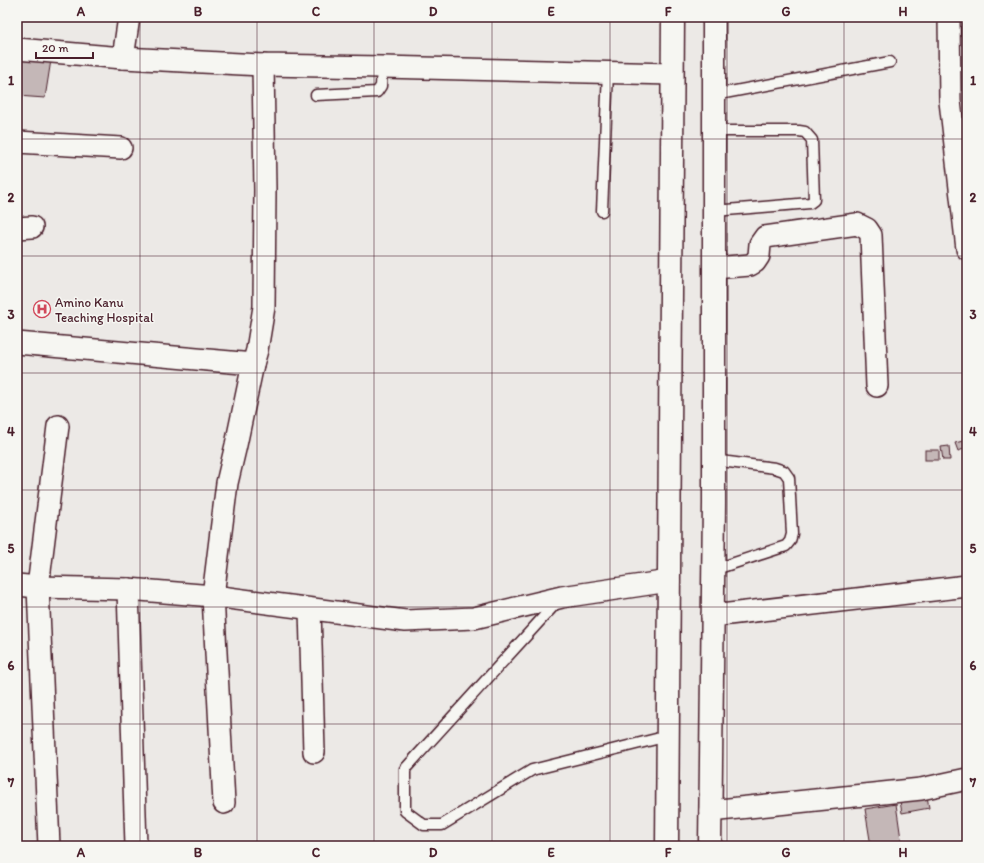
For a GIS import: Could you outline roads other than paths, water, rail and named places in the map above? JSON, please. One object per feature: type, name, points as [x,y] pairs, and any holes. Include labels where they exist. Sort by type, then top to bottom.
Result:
[{"type":"main road","points":[[667,846],[673,17]]},
{"type":"main road","points":[[710,846],[714,460],[714,17]]},
{"type":"street","points":[[123,58],[129,17]]},
{"type":"street","points":[[949,17],[950,101],[967,249]]},
{"type":"street","points":[[17,49],[123,58],[263,65],[672,74]]},
{"type":"street","points":[[224,803],[213,596],[227,483],[257,350],[264,307],[265,190],[263,65]]},
{"type":"street","points":[[17,142],[122,148]]},
{"type":"street","points":[[714,268],[750,265],[755,262],[759,256],[760,244],[765,237],[857,224],[867,229],[871,235],[877,386]]},
{"type":"street","points":[[17,343],[253,364]]},
{"type":"street","points":[[48,846],[38,587],[58,426]]},
{"type":"street","points":[[17,585],[38,587],[128,589],[213,596],[405,621],[474,618],[562,597],[669,581]]},
{"type":"street","points":[[712,616],[967,586]]},
{"type":"street","points":[[128,589],[136,846]]},
{"type":"street","points":[[310,609],[314,752]]},
{"type":"street","points":[[710,811],[921,789],[967,780]]},
{"type":"lane","points":[[714,95],[890,62]]},
{"type":"lane","points":[[316,95],[377,92],[380,86],[382,67]]},
{"type":"lane","points":[[602,211],[608,72]]},
{"type":"lane","points":[[714,131],[805,132],[812,140],[814,200],[810,203],[714,211]]},
{"type":"lane","points":[[713,570],[786,546],[790,541],[792,534],[789,478],[784,471],[775,468],[714,460]]},
{"type":"lane","points":[[562,597],[405,769],[405,811],[424,825],[442,825],[532,770],[668,736]]},
{"type":"place","name":"Amino Kanu Teaching Hospital","points":[[42,309]]}]
